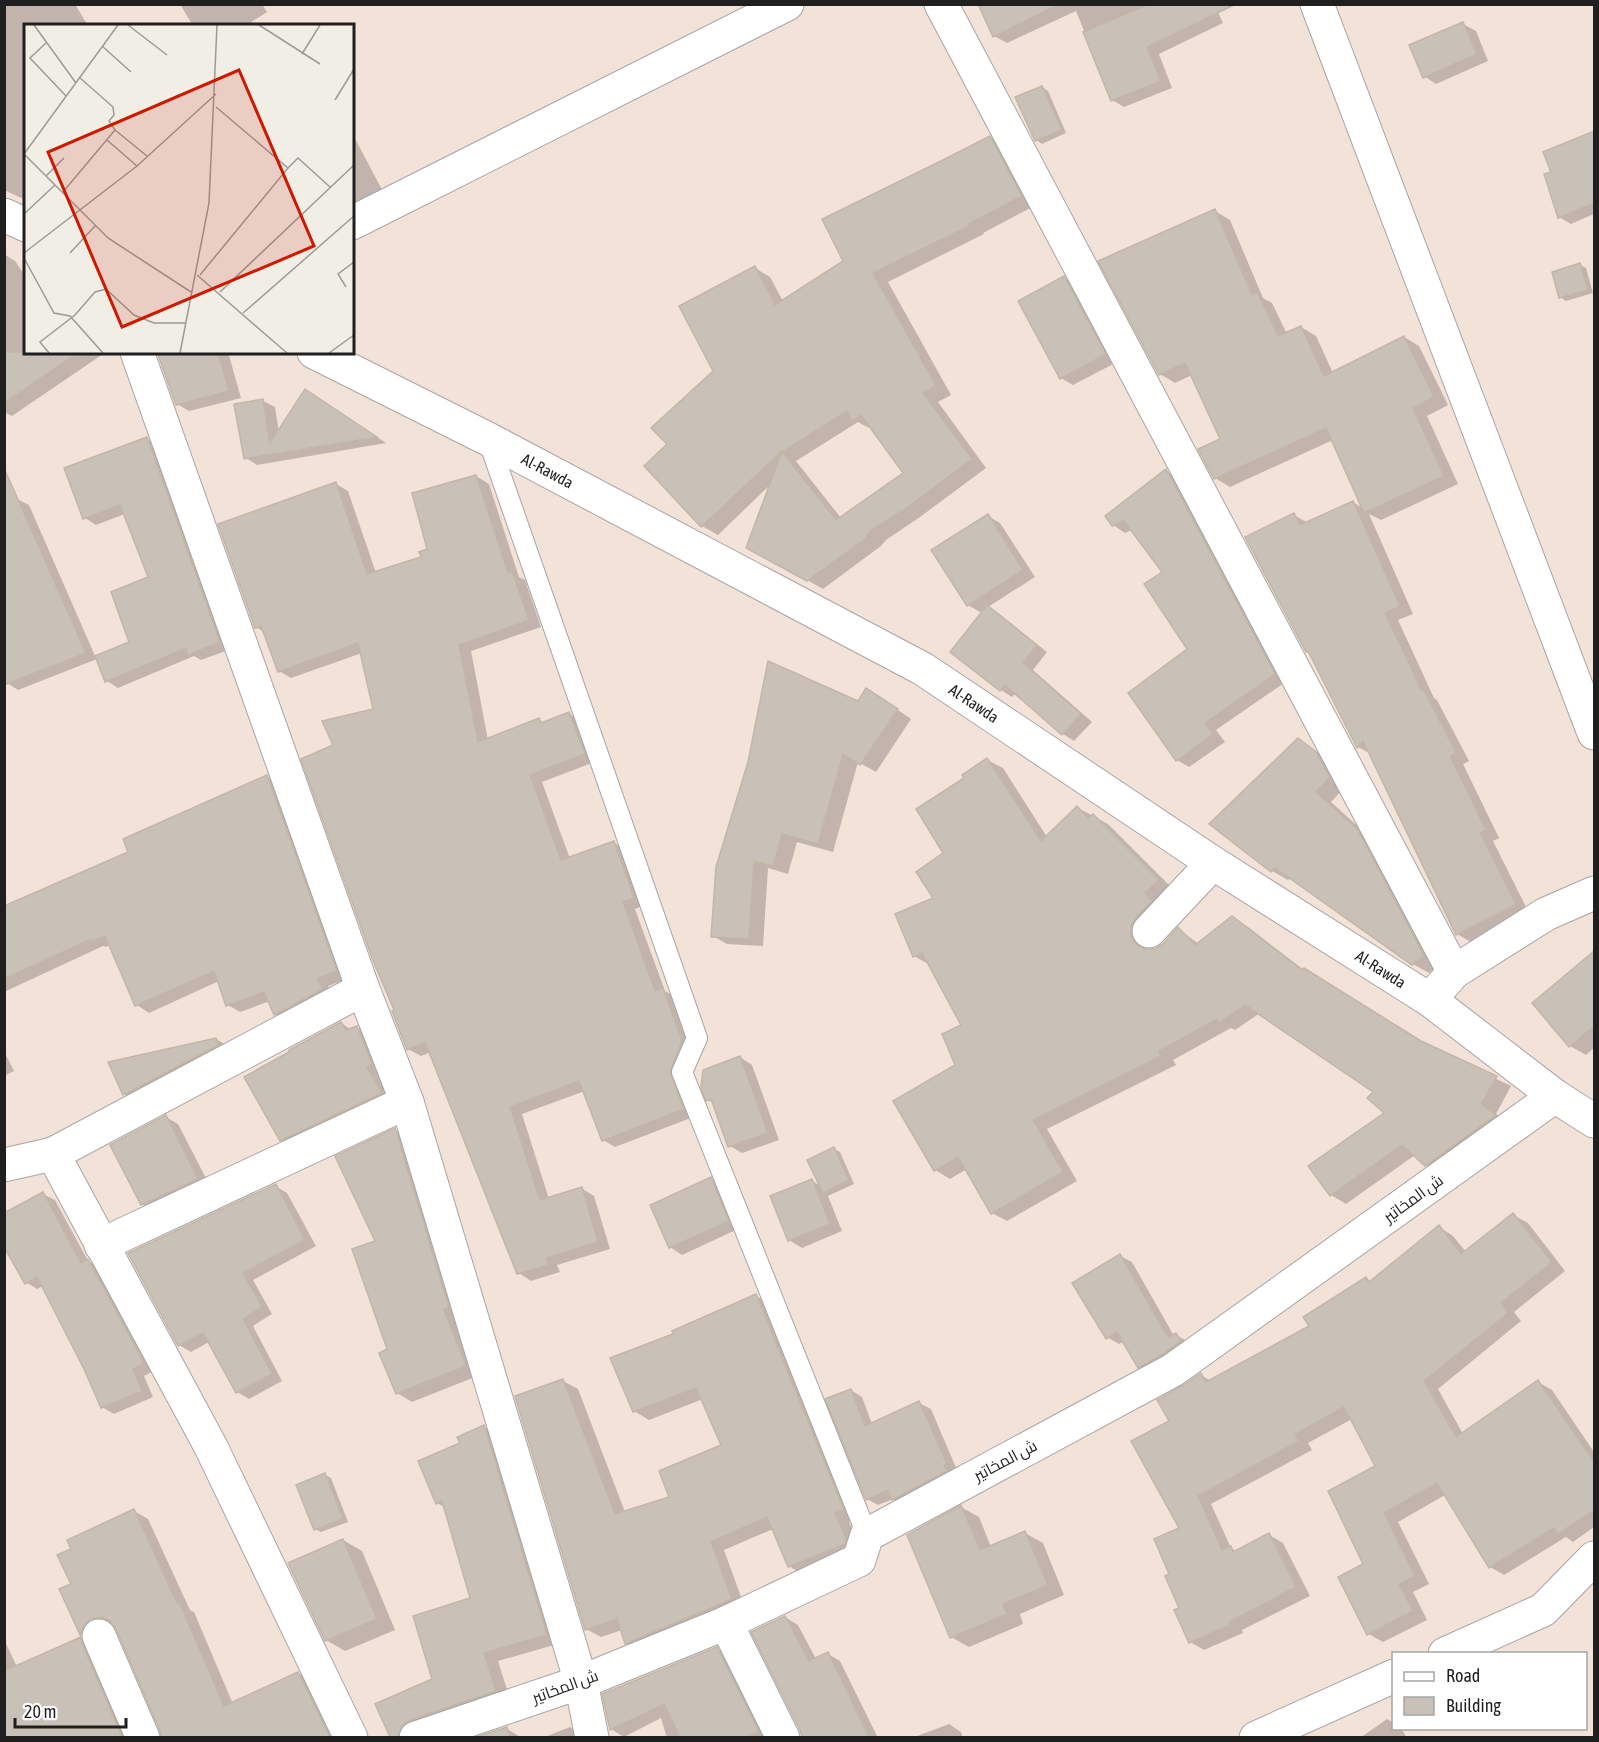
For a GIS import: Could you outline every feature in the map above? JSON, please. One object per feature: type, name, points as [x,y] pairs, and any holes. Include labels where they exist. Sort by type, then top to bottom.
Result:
[{"type":"street","points":[[354,222],[787,4]]},
{"type":"street","points":[[941,4],[1454,972]]},
{"type":"street","points":[[1317,4],[1594,734]]},
{"type":"street","points":[[4,215],[24,224]]},
{"type":"street","points":[[138,354],[363,989],[407,1102],[580,1682],[592,1737]]},
{"type":"street","name":"Al-Rawda","points":[[318,354],[488,439],[923,669],[1213,863],[1430,1000],[1555,1096],[1594,1121]]},
{"type":"street","points":[[1149,931],[1213,863]]},
{"type":"street","points":[[1430,1000],[1454,972],[1546,914],[1594,893]]},
{"type":"street","points":[[4,1165],[53,1154],[363,989]]},
{"type":"street","name":"ش المخاتير","points":[[416,1737],[580,1682],[726,1623],[859,1560],[867,1535],[1173,1370],[1555,1096]]},
{"type":"street","points":[[101,1245],[407,1102]]},
{"type":"street","points":[[53,1154],[211,1447],[351,1737]]},
{"type":"street","points":[[1447,1652],[1543,1610],[1594,1558]]},
{"type":"street","points":[[726,1623],[783,1737]]},
{"type":"street","points":[[99,1636],[143,1737]]},
{"type":"street","points":[[1256,1737],[1392,1678]]},
{"type":"lane","points":[[488,439],[697,1038],[682,1072],[867,1535]]},
{"type":"shaded area","points":[[5,5],[1594,5],[1594,1737],[5,1737]]},
{"type":"building","points":[[978,4],[1060,4],[993,37]]},
{"type":"building","points":[[1149,4],[1236,4],[1147,47],[1161,81],[1111,101],[1083,32]]},
{"type":"building","points":[[1463,22],[1477,54],[1423,78],[1409,45]]},
{"type":"building","points":[[1042,86],[1062,130],[1035,141],[1015,97]]},
{"type":"building","points":[[1594,131],[1594,203],[1558,218],[1544,174],[1551,172],[1543,152]]},
{"type":"building","points":[[990,136],[1022,196],[968,224],[969,226],[873,273],[936,386],[923,393],[972,459],[905,509],[870,531],[866,538],[807,581],[746,548],[782,451],[701,527],[644,466],[667,444],[651,428],[713,371],[679,306],[755,266],[775,305],[843,261],[822,219]],"holes":[[[847,411],[852,421],[861,415],[903,473],[836,520],[782,452]]]},
{"type":"building","points":[[1215,209],[1252,295],[1257,292],[1278,336],[1301,326],[1324,376],[1404,336],[1434,397],[1413,408],[1444,476],[1364,513],[1326,428],[1214,479],[1198,449],[1220,439],[1185,363],[1159,375],[1098,261]]},
{"type":"building","points":[[1580,263],[1588,290],[1559,298],[1552,272]]},
{"type":"building","points":[[1064,276],[1106,354],[1060,379],[1018,301]]},
{"type":"building","points":[[4,352],[76,354],[4,403]]},
{"type":"building","points":[[158,354],[219,354],[229,391],[176,405]]},
{"type":"building","points":[[305,389],[377,437],[244,459],[234,404],[263,399],[270,443]]},
{"type":"building","points":[[147,437],[220,642],[188,655],[186,648],[105,682],[95,656],[129,642],[111,592],[148,577],[120,505],[83,519],[64,468]]},
{"type":"building","points":[[4,468],[86,653],[4,685]]},
{"type":"building","points":[[1166,469],[1275,674],[1205,723],[1213,734],[1176,761],[1128,693],[1187,649],[1144,584],[1162,572],[1124,521],[1112,526],[1105,516]]},
{"type":"building","points":[[476,475],[508,573],[512,571],[529,620],[459,645],[478,742],[539,718],[541,723],[569,712],[585,754],[530,775],[561,860],[614,841],[634,898],[623,902],[655,991],[663,988],[682,1041],[670,1072],[684,1109],[602,1141],[579,1081],[510,1107],[540,1200],[582,1187],[598,1242],[546,1258],[548,1265],[517,1274],[425,1042],[407,1050],[301,759],[333,745],[322,721],[373,709],[358,643],[278,672],[261,626],[255,628],[218,524],[336,482],[367,574],[421,557],[419,552],[427,549],[412,493]]},
{"type":"building","points":[[1353,501],[1400,606],[1385,613],[1422,691],[1424,690],[1456,753],[1450,756],[1486,830],[1480,833],[1516,905],[1456,935],[1363,741],[1357,748],[1308,651],[1306,652],[1245,537],[1294,513],[1300,525]]},
{"type":"building","points":[[988,514],[1023,570],[967,606],[931,550]]},
{"type":"building","points":[[987,605],[1037,645],[1023,663],[1081,714],[1062,735],[1005,685],[1000,691],[950,652]]},
{"type":"building","points":[[768,661],[858,701],[866,688],[898,709],[860,765],[843,754],[818,844],[782,834],[773,866],[754,861],[749,939],[711,937],[716,867],[748,762]]},
{"type":"building","points":[[1298,738],[1315,751],[1330,777],[1316,792],[1358,830],[1424,956],[1412,965],[1275,868],[1271,872],[1209,824]]},
{"type":"building","points":[[987,758],[1041,841],[1077,806],[1088,818],[1093,814],[1159,880],[1145,893],[1152,901],[1135,918],[1131,926],[1131,937],[1137,945],[1145,949],[1155,949],[1163,944],[1178,927],[1195,945],[1232,916],[1302,970],[1304,968],[1421,1041],[1497,1076],[1481,1104],[1496,1115],[1425,1166],[1402,1145],[1330,1196],[1308,1166],[1384,1113],[1367,1098],[1373,1092],[1245,1005],[1219,1023],[1217,1019],[1159,1051],[1161,1056],[1033,1120],[1063,1172],[991,1214],[958,1157],[934,1171],[893,1101],[955,1065],[942,1034],[961,1025],[922,953],[913,957],[895,914],[933,898],[916,872],[943,853],[916,809],[964,778],[962,775]]},
{"type":"building","points":[[267,775],[337,971],[317,979],[323,989],[274,1015],[264,992],[226,1006],[214,971],[135,1006],[105,936],[92,941],[91,939],[4,979],[4,906],[128,852],[123,839]]},
{"type":"building","points":[[1594,951],[1594,1026],[1569,1047],[1532,1003]]},
{"type":"building","points":[[341,1022],[346,1030],[357,1026],[372,1064],[367,1067],[382,1093],[280,1141],[244,1077]]},
{"type":"building","points":[[216,1038],[219,1045],[123,1095],[108,1062]]},
{"type":"building","points":[[740,1056],[768,1133],[728,1147],[711,1099],[706,1101],[701,1088],[703,1070]]},
{"type":"building","points":[[166,1115],[198,1179],[141,1205],[110,1145]]},
{"type":"building","points":[[395,1128],[449,1308],[444,1310],[466,1366],[396,1394],[379,1353],[387,1349],[352,1249],[375,1241],[335,1156]]},
{"type":"building","points":[[834,1147],[849,1180],[823,1193],[807,1160]]},
{"type":"building","points":[[711,1177],[729,1221],[669,1248],[650,1205]]},
{"type":"building","points":[[812,1179],[830,1224],[788,1241],[770,1196]]},
{"type":"building","points":[[276,1184],[305,1240],[243,1273],[262,1307],[243,1319],[272,1374],[236,1393],[203,1333],[178,1346],[128,1253]]},
{"type":"building","points":[[43,1192],[81,1263],[88,1259],[144,1363],[133,1369],[142,1391],[101,1408],[84,1369],[37,1277],[25,1284],[4,1247],[4,1213]]},
{"type":"building","points":[[1513,1213],[1552,1262],[1501,1303],[1508,1313],[1424,1381],[1456,1437],[1538,1380],[1594,1462],[1594,1510],[1558,1534],[1554,1528],[1489,1568],[1437,1483],[1384,1513],[1415,1576],[1399,1584],[1413,1611],[1367,1635],[1338,1577],[1363,1564],[1328,1491],[1375,1466],[1344,1407],[1295,1434],[1299,1441],[1198,1496],[1222,1550],[1231,1546],[1233,1552],[1269,1533],[1296,1587],[1229,1622],[1230,1625],[1189,1643],[1174,1610],[1179,1608],[1165,1576],[1169,1574],[1154,1539],[1179,1528],[1131,1441],[1169,1421],[1157,1400],[1201,1373],[1206,1382],[1309,1326],[1303,1317],[1366,1277],[1369,1282],[1439,1225],[1461,1254]]},
{"type":"building","points":[[1120,1254],[1168,1337],[1176,1333],[1181,1341],[1138,1368],[1117,1332],[1106,1339],[1072,1283]]},
{"type":"building","points":[[756,1294],[844,1510],[835,1513],[846,1539],[845,1544],[788,1567],[767,1517],[711,1542],[732,1599],[625,1644],[617,1619],[585,1630],[515,1396],[563,1379],[615,1514],[669,1497],[659,1471],[721,1445],[696,1388],[633,1412],[610,1358],[673,1334],[672,1331]]},
{"type":"building","points":[[851,1389],[865,1426],[919,1401],[947,1464],[944,1465],[947,1471],[892,1500],[888,1490],[866,1500],[825,1399]]},
{"type":"building","points":[[484,1425],[547,1635],[484,1653],[496,1691],[410,1720],[402,1726],[398,1737],[390,1737],[375,1704],[432,1679],[413,1616],[470,1598],[442,1501],[436,1504],[418,1461],[460,1443],[457,1437]]},
{"type":"building","points":[[325,1473],[343,1519],[314,1530],[296,1485]]},
{"type":"building","points":[[961,1505],[980,1550],[1025,1531],[1048,1585],[1003,1604],[1007,1614],[950,1638],[907,1535]]},
{"type":"building","points":[[134,1509],[177,1603],[179,1602],[224,1706],[298,1672],[330,1737],[161,1737],[116,1629],[110,1621],[101,1617],[91,1619],[84,1625],[80,1636],[59,1589],[71,1584],[57,1555],[71,1549],[67,1540]]},
{"type":"building","points":[[343,1539],[377,1619],[325,1641],[288,1563]]},
{"type":"building","points":[[785,1616],[809,1661],[828,1652],[869,1737],[802,1737],[751,1632]]},
{"type":"building","points":[[81,1637],[122,1737],[4,1737],[4,1671]]},
{"type":"building","points":[[717,1647],[759,1732],[747,1737],[680,1737],[664,1704],[610,1730],[602,1694]]},
{"type":"building","points":[[507,1727],[510,1737],[476,1737]]}]
